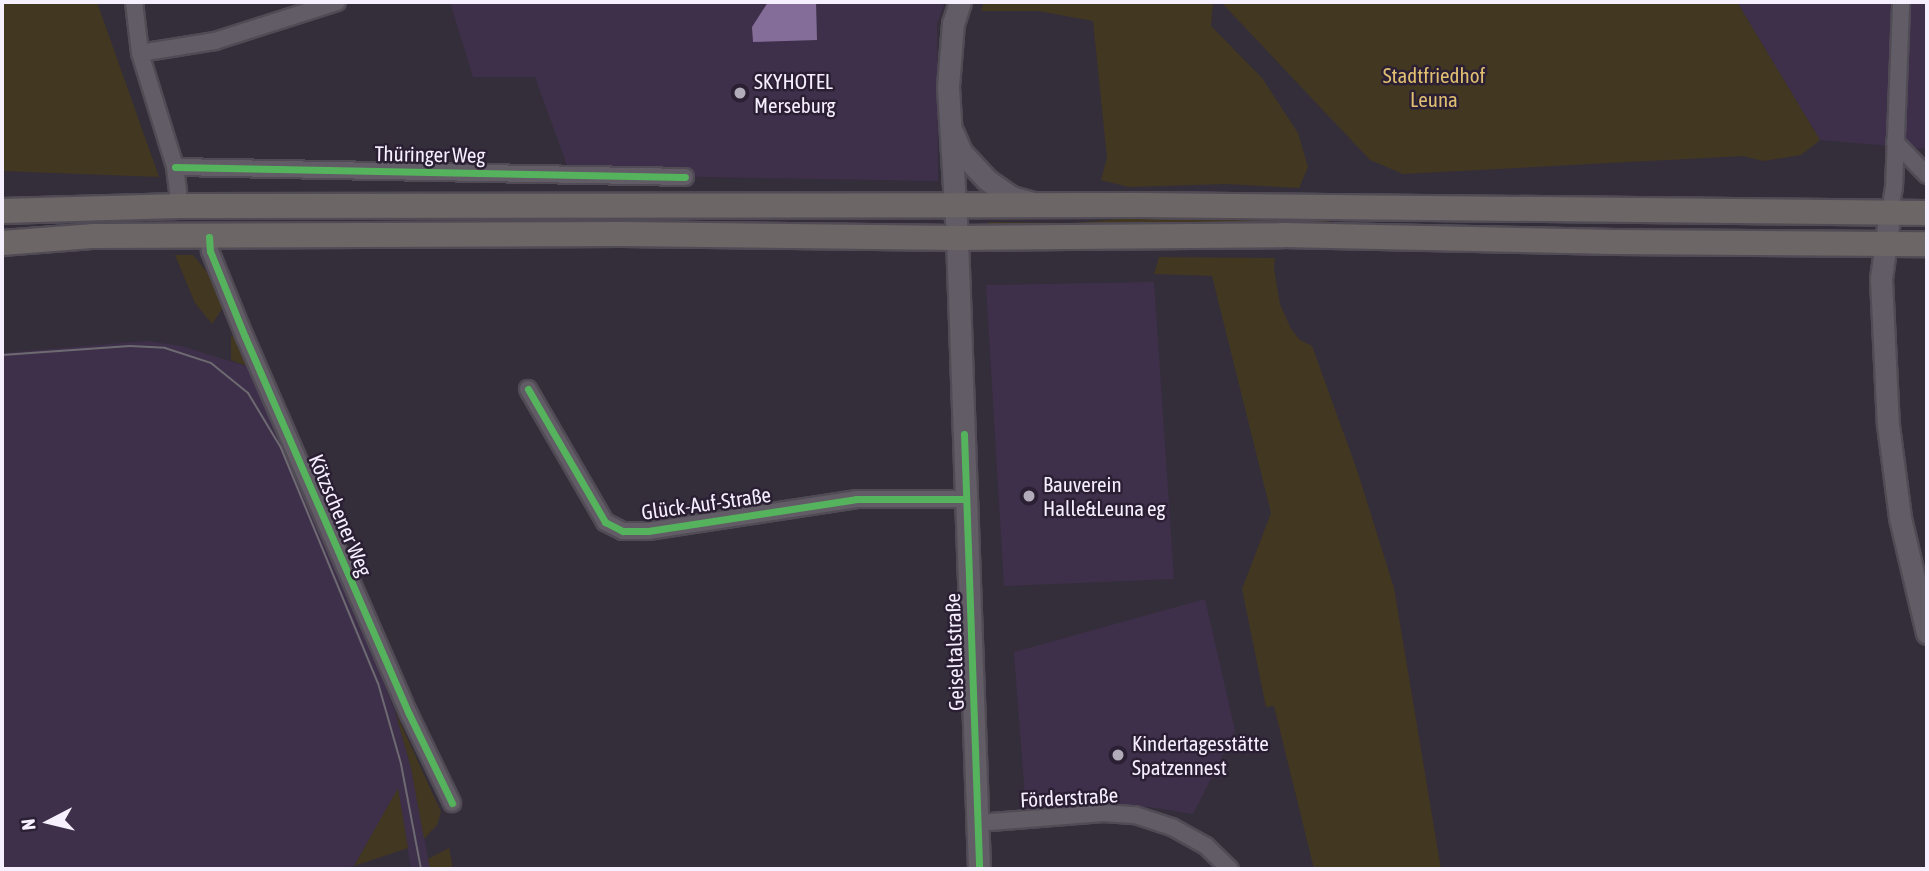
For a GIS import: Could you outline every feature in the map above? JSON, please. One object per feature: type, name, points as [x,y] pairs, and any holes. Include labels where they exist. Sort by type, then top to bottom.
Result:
[{"type":"main road","points":[[6,209],[180,206],[598,208],[1042,205],[1927,213]]},
{"type":"main road","points":[[2,243],[92,236],[622,234],[957,238],[1283,235],[1615,243],[1927,244]]},
{"type":"street","points":[[134,2],[140,53],[175,167],[180,206]]},
{"type":"street","points":[[140,53],[215,41],[337,2]]},
{"type":"street","name":"Geiseltalstraße","points":[[960,2],[953,23],[950,55],[950,128],[957,238],[979,869]]},
{"type":"street","points":[[1901,2],[1895,142],[1881,290],[1888,425],[1900,518],[1927,633]]},
{"type":"street","points":[[950,128],[961,152],[987,180],[1011,197],[1042,205]]},
{"type":"street","points":[[1895,142],[1927,175]]},
{"type":"street","name":"Thüringer Weg","points":[[175,167],[685,177]]},
{"type":"street","points":[[598,176],[598,208]]},
{"type":"street","name":"Kötzschener Weg","points":[[209,237],[210,251],[245,337],[409,714],[452,803]]},
{"type":"street","name":"Glück-Auf-Straße","points":[[528,389],[605,522],[623,531],[648,531],[856,499],[966,499]]},
{"type":"street","name":"Förderstraße","points":[[978,823],[1104,813],[1135,815],[1172,827],[1206,846],[1230,869]]},
{"type":"shaded area","points":[[450,2],[945,2],[937,24],[938,181],[598,175],[568,168],[535,77],[473,77]]},
{"type":"shaded area","points":[[768,2],[816,2],[817,40],[753,42],[752,27]]},
{"type":"shaded area","points":[[1737,2],[1927,2],[1927,149],[1820,140]]},
{"type":"shaded area","points":[[1154,282],[1174,579],[1004,586],[986,285]]},
{"type":"shaded area","points":[[147,341],[181,346],[249,367],[286,444],[395,711],[411,768],[430,869],[411,869],[398,789],[354,866],[338,869],[2,869],[2,353]]},
{"type":"shaded area","points":[[1205,599],[1235,731],[1193,814],[1150,807],[1026,810],[1014,652]]},
{"type":"green space","points":[[2,2],[97,2],[159,177],[2,171]]},
{"type":"green space","points":[[984,2],[1213,2],[1211,26],[1262,78],[1298,133],[1308,167],[1299,188],[1225,184],[1129,187],[1101,180],[1107,158],[1093,21],[1038,11],[981,11]]},
{"type":"green space","name":"Stadtfriedhof Leuna","points":[[1221,2],[1737,2],[1820,140],[1801,155],[1763,161],[1743,156],[1403,174],[1370,160]]},
{"type":"green space","points":[[1154,216],[1330,216],[1330,225],[986,225],[989,222],[1073,223]]},
{"type":"green space","points":[[175,255],[193,255],[207,272],[224,306],[212,324],[195,303]]},
{"type":"green space","points":[[1159,257],[1275,258],[1274,269],[1280,304],[1291,329],[1300,340],[1312,346],[1357,470],[1394,588],[1441,869],[1314,869],[1274,706],[1266,707],[1242,589],[1271,513],[1212,276],[1154,274]]},
{"type":"green space","points":[[231,335],[237,338],[249,367],[231,360]]},
{"type":"green space","points":[[395,711],[441,812],[437,825],[424,839],[411,768]]},
{"type":"green space","points":[[398,788],[408,848],[354,866]]},
{"type":"green space","points":[[449,848],[453,869],[430,869],[428,859]]},
{"type":"tram line","points":[[2,355],[130,346],[165,348],[211,363],[248,393],[281,448],[378,683],[401,764],[421,869]]},
{"type":"cycle path","points":[[175,167],[685,177]]},
{"type":"cycle path","points":[[209,237],[210,251],[245,337],[409,714],[452,803]]},
{"type":"cycle path","points":[[528,389],[605,522],[623,531],[648,531],[856,499],[966,499]]},
{"type":"cycle path","points":[[964,434],[979,869]]},
{"type":"place","name":"SKYHOTEL Merseburg","points":[[740,93]]},
{"type":"place","name":"Bauverein Halle&Leuna eg","points":[[1029,496]]},
{"type":"place","name":"Kindertagesstätte Spatzennest","points":[[1118,755]]}]
